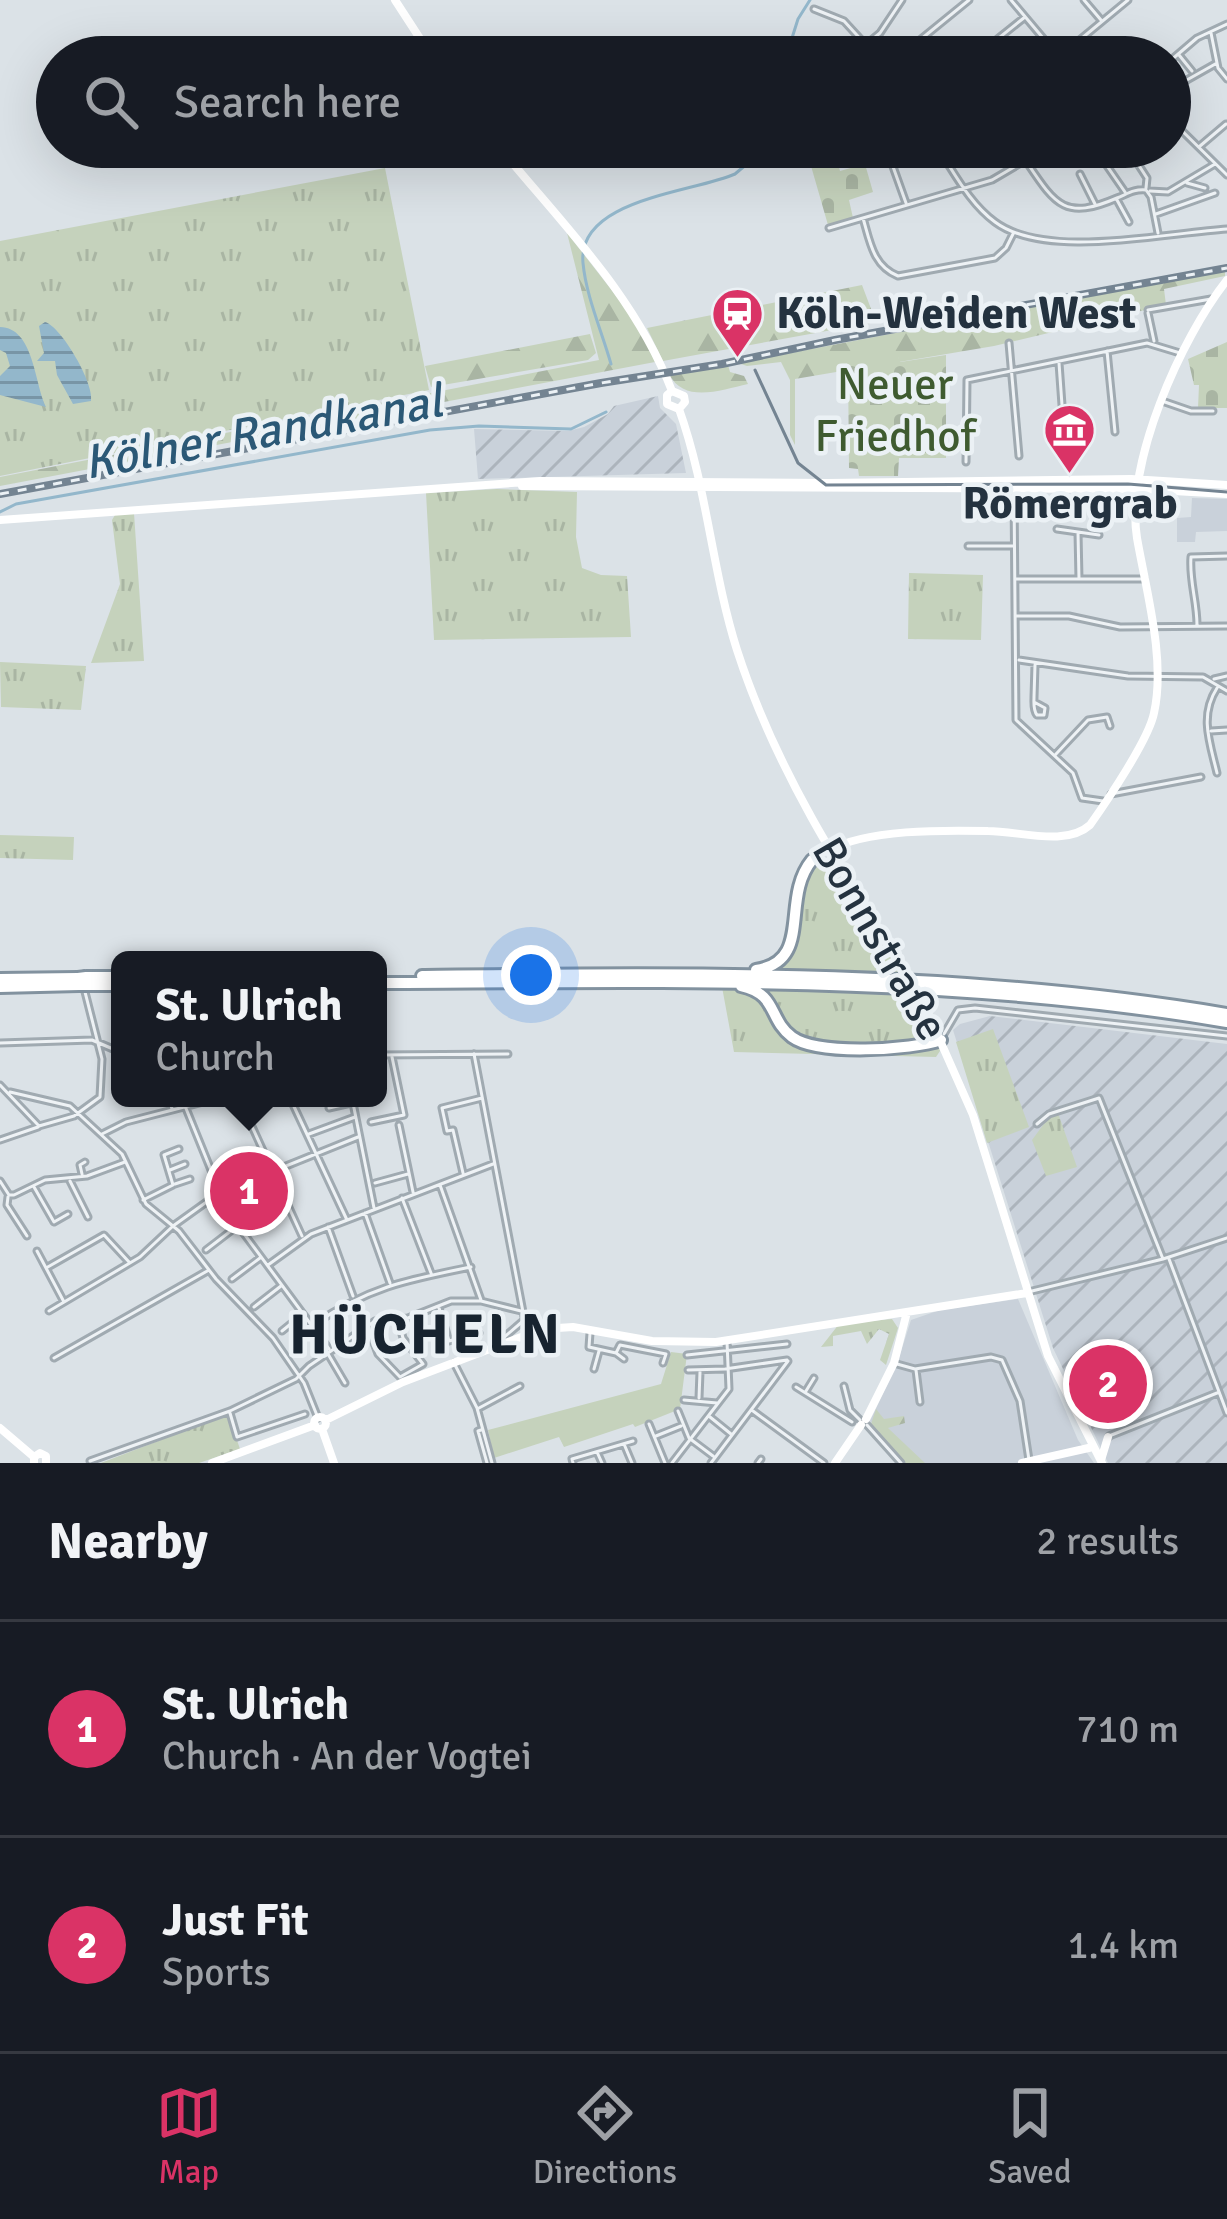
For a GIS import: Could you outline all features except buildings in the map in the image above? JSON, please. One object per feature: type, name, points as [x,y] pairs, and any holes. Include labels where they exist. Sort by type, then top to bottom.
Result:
[{"type":"highway","points":[[725,978],[767,968],[784,957],[793,936],[797,885],[812,860]]},
{"type":"highway","points":[[725,978],[763,994],[788,1034],[812,1045],[909,1048],[943,1037]]},
{"type":"highway","points":[[0,983],[111,980]]},
{"type":"highway","points":[[387,980],[961,982],[1072,992],[1227,1018]]},
{"type":"main road","points":[[394,0],[418,36]]},
{"type":"main road","name":"Bonnstraße","points":[[517,168],[637,316],[672,391],[681,392],[685,399],[679,409],[748,683],[814,827],[943,1037],[977,1127],[1048,1356],[1101,1462]]},
{"type":"main road","points":[[812,860],[864,838],[991,830],[1072,836],[1090,826],[1151,722],[1154,627],[1136,525],[1139,485],[1160,401],[1181,354],[1227,280]]},
{"type":"main road","points":[[695,467],[714,485]]},
{"type":"main road","points":[[0,520],[540,481],[699,490],[714,485],[917,480],[1227,490]]},
{"type":"main road","points":[[908,489],[906,484],[917,480]]},
{"type":"main road","points":[[484,485],[699,490],[714,485],[908,489],[1015,484]]},
{"type":"main road","points":[[812,860],[817,849],[814,827]]},
{"type":"main road","points":[[847,880],[843,851],[864,838]]},
{"type":"main road","points":[[212,1463],[320,1423],[453,1362],[556,1328],[591,1328],[665,1342],[727,1340],[1027,1293]]},
{"type":"main road","points":[[835,1463],[894,1363],[907,1312]]},
{"type":"main road","points":[[320,1423],[334,1463]]},
{"type":"main road","points":[[0,1428],[34,1460],[42,1453],[47,1463]]},
{"type":"main road","points":[[1077,1451],[1084,1443],[1085,1430]]},
{"type":"main road","points":[[1026,1462],[1077,1451],[1108,1437]]},
{"type":"main road","points":[[1101,1462],[1108,1437]]},
{"type":"street","points":[[876,36],[902,0]]},
{"type":"street","points":[[925,36],[969,0]]},
{"type":"street","points":[[1011,0],[1042,36]]},
{"type":"street","points":[[1084,0],[1102,21]]},
{"type":"street","points":[[1084,36],[1128,0]]},
{"type":"street","points":[[814,9],[844,21],[860,36]]},
{"type":"street","points":[[1001,36],[1025,16]]},
{"type":"street","points":[[1191,45],[1227,24]]},
{"type":"street","points":[[1210,31],[1217,63],[1227,79]]},
{"type":"street","points":[[1191,76],[1217,63]]},
{"type":"street","points":[[1191,70],[1194,74]]},
{"type":"street","points":[[1198,148],[1226,124]]},
{"type":"street","points":[[1191,141],[1227,175]]},
{"type":"street","points":[[1034,168],[1057,203],[1075,209],[1147,190],[1167,193],[1216,164]]},
{"type":"street","points":[[894,168],[907,205]]},
{"type":"street","points":[[951,168],[981,210],[1013,233],[1051,242],[1227,229]]},
{"type":"street","points":[[829,228],[992,180],[1014,168]]},
{"type":"street","points":[[1109,168],[1126,194]]},
{"type":"street","points":[[1141,168],[1147,178],[1158,234]]},
{"type":"street","points":[[1080,174],[1095,206]]},
{"type":"street","points":[[1186,182],[1205,188]]},
{"type":"street","points":[[1155,214],[1215,193]]},
{"type":"street","points":[[1117,198],[1129,222]]},
{"type":"street","points":[[863,218],[877,260],[898,276],[990,260],[1004,251],[1013,233]]},
{"type":"street","points":[[1154,343],[1148,311],[1213,299]]},
{"type":"street","points":[[1009,343],[1019,455]]},
{"type":"street","points":[[966,462],[967,380],[1154,343],[1181,354]]},
{"type":"street","points":[[1107,352],[1115,432]]},
{"type":"street","points":[[1059,362],[1064,433]]},
{"type":"street","points":[[1160,401],[1191,411],[1214,411]]},
{"type":"street","points":[[1015,484],[1016,720],[1077,778],[1082,799],[1201,777]]},
{"type":"street","points":[[1057,529],[1099,535]]},
{"type":"street","points":[[1078,533],[1078,579]]},
{"type":"street","points":[[968,546],[1014,546]]},
{"type":"street","points":[[1197,625],[1191,557],[1227,556]]},
{"type":"street","points":[[1014,578],[1145,579]]},
{"type":"street","points":[[1015,616],[1069,616],[1107,626],[1227,626]]},
{"type":"street","points":[[1016,658],[1092,673],[1213,680],[1227,676]]},
{"type":"street","points":[[1034,702],[1035,663]]},
{"type":"street","points":[[1213,680],[1227,691]]},
{"type":"street","points":[[1217,772],[1208,707],[1220,686]]},
{"type":"street","points":[[1055,756],[1088,720],[1107,717],[1110,726]]},
{"type":"street","points":[[1208,731],[1227,730]]},
{"type":"street","points":[[0,1140],[63,1121],[100,1097],[102,1066],[82,978]]},
{"type":"street","points":[[943,1037],[958,1010],[975,1008],[1227,1036]]},
{"type":"street","points":[[0,1043],[98,1042],[111,1048]]},
{"type":"street","points":[[474,1054],[528,1334]]},
{"type":"street","points":[[387,1055],[508,1054]]},
{"type":"street","points":[[371,1122],[404,1115],[392,1055]]},
{"type":"street","points":[[0,1085],[39,1126]]},
{"type":"street","points":[[10,1092],[61,1102],[106,1136],[126,1162],[143,1200],[173,1226],[273,1338],[299,1375],[320,1423]]},
{"type":"street","points":[[19,1102],[22,1095]]},
{"type":"street","points":[[464,1175],[442,1108],[482,1098]]},
{"type":"street","points":[[1037,1124],[1049,1114],[1099,1098],[1227,1413]]},
{"type":"street","points":[[171,1107],[172,1111]]},
{"type":"street","points":[[106,1136],[126,1122],[182,1107]]},
{"type":"street","points":[[184,1107],[237,1226],[313,1325],[345,1383]]},
{"type":"street","points":[[243,1107],[303,1238]]},
{"type":"street","points":[[294,1107],[346,1220]]},
{"type":"street","points":[[353,1107],[374,1209]]},
{"type":"street","points":[[308,1135],[355,1117]]},
{"type":"street","points":[[399,1125],[414,1193]]},
{"type":"street","points":[[49,1310],[130,1263],[219,1193],[358,1138]]},
{"type":"street","points":[[173,1185],[164,1155],[179,1149]]},
{"type":"street","points":[[82,1177],[80,1165],[85,1162]]},
{"type":"street","points":[[9,1195],[46,1177],[82,1177],[126,1162]]},
{"type":"street","points":[[268,1265],[303,1238],[495,1163]]},
{"type":"street","points":[[169,1170],[185,1164]]},
{"type":"street","points":[[375,1183],[410,1174]]},
{"type":"street","points":[[69,1178],[88,1217]]},
{"type":"street","points":[[143,1200],[190,1178]]},
{"type":"street","points":[[0,1181],[27,1236]]},
{"type":"street","points":[[440,1184],[481,1301]]},
{"type":"street","points":[[34,1186],[54,1222],[68,1214]]},
{"type":"street","points":[[402,1198],[432,1275]]},
{"type":"street","points":[[365,1213],[391,1284]]},
{"type":"street","points":[[206,1250],[237,1226]]},
{"type":"street","points":[[328,1227],[353,1298]]},
{"type":"street","points":[[99,1229],[130,1263]]},
{"type":"street","points":[[46,1268],[104,1235]]},
{"type":"street","points":[[1027,1293],[1227,1238]]},
{"type":"street","points":[[37,1251],[64,1302]]},
{"type":"street","points":[[232,1280],[261,1256]]},
{"type":"street","points":[[313,1325],[353,1298],[391,1284],[471,1267]]},
{"type":"street","points":[[54,1358],[208,1270]]},
{"type":"street","points":[[254,1307],[283,1285]]},
{"type":"street","points":[[90,1461],[230,1411],[299,1375],[368,1325],[451,1301],[481,1301],[521,1311]]},
{"type":"street","points":[[438,1306],[449,1341],[479,1333]]},
{"type":"street","points":[[282,1331],[304,1312]]},
{"type":"street","points":[[881,1316],[899,1321],[903,1333]]},
{"type":"street","points":[[368,1325],[378,1354],[400,1377],[420,1368],[422,1362],[403,1337],[398,1319]]},
{"type":"street","points":[[502,1339],[524,1321]]},
{"type":"street","points":[[591,1328],[589,1347],[624,1359]]},
{"type":"street","points":[[649,1424],[669,1463],[729,1390],[727,1340]]},
{"type":"street","points":[[687,1355],[787,1344]]},
{"type":"street","points":[[616,1353],[620,1345],[633,1346],[666,1354],[663,1363]]},
{"type":"street","points":[[594,1369],[600,1349]]},
{"type":"street","points":[[894,1363],[915,1369],[992,1357],[1002,1360],[1020,1401],[1026,1462]]},
{"type":"street","points":[[678,1411],[691,1439],[713,1461],[788,1360],[688,1370]]},
{"type":"street","points":[[453,1362],[477,1408],[489,1463]]},
{"type":"street","points":[[915,1369],[920,1402]]},
{"type":"street","points":[[699,1402],[700,1370]]},
{"type":"street","points":[[805,1392],[814,1378]]},
{"type":"street","points":[[844,1385],[851,1412],[901,1463]]},
{"type":"street","points":[[477,1408],[520,1386]]},
{"type":"street","points":[[796,1387],[845,1418],[861,1422]]},
{"type":"street","points":[[1108,1437],[1219,1393]]},
{"type":"street","points":[[685,1400],[718,1404]]},
{"type":"street","points":[[752,1410],[824,1463]]},
{"type":"street","points":[[230,1411],[237,1437],[305,1414]]},
{"type":"street","points":[[845,1418],[851,1412]]},
{"type":"street","points":[[709,1416],[733,1435]]},
{"type":"street","points":[[655,1437],[684,1425]]},
{"type":"street","points":[[574,1463],[572,1459],[596,1450],[633,1441]]},
{"type":"street","points":[[624,1444],[632,1463]]},
{"type":"street","points":[[596,1450],[602,1463]]},
{"type":"shaded area","points":[[658,396],[660,408],[676,424],[686,473],[478,479],[474,429],[568,431],[608,414],[614,406]]},
{"type":"shaded area","points":[[1192,498],[1227,499],[1227,531],[1196,532],[1195,542],[1177,542],[1177,518],[1191,517]]},
{"type":"shaded area","points":[[990,1016],[1227,1044],[1227,1463],[1108,1463],[1053,1348],[953,1030]]},
{"type":"shaded area","points":[[1018,1299],[1078,1440],[1094,1463],[905,1463],[870,1421],[911,1320],[940,1310]]},
{"type":"green space","points":[[385,168],[429,390],[0,476],[0,241]]},
{"type":"green space","points":[[812,168],[866,168],[873,192],[849,200],[853,218],[828,225]]},
{"type":"green space","points":[[567,233],[635,320],[655,362],[0,486],[0,477],[599,360]]},
{"type":"green space","points":[[1225,270],[1225,276],[1164,289],[1166,305],[994,346],[899,362],[898,357],[848,365],[848,370],[795,379],[795,445],[790,435],[790,380],[781,362],[738,363]]},
{"type":"green space","points":[[862,285],[876,322],[663,361],[647,328]]},
{"type":"green space","points":[[590,334],[596,353],[588,360],[431,387],[425,366]]},
{"type":"green space","points":[[1227,342],[1227,408],[1198,408],[1199,385],[1194,385],[1188,359]]},
{"type":"green space","name":"Neuer Friedhof","points":[[946,355],[946,458],[899,458],[898,476],[859,476],[858,469],[849,468],[848,364]]},
{"type":"green space","points":[[728,365],[730,372],[744,376],[748,384],[693,392],[669,374]]},
{"type":"green space","points":[[577,492],[576,537],[582,568],[627,576],[631,637],[434,640],[426,493]]},
{"type":"green space","points":[[134,513],[144,661],[91,663],[120,584],[112,520],[115,515]]},
{"type":"green space","points":[[909,573],[983,575],[981,640],[908,639]]},
{"type":"green space","points":[[0,662],[86,666],[81,710],[1,707]]},
{"type":"green space","points":[[0,835],[74,837],[73,860],[0,858]]},
{"type":"green space","points":[[823,856],[901,973],[768,970],[783,961],[806,870],[819,857],[825,870]]},
{"type":"green space","points":[[722,987],[751,990],[804,1046],[939,1045],[940,1051],[936,1057],[734,1052]]},
{"type":"green space","points":[[758,987],[912,993],[933,1038],[866,1047],[812,1043],[788,1030]]},
{"type":"green space","points":[[993,1029],[1029,1127],[987,1143],[956,1042]]},
{"type":"green space","points":[[1058,1113],[1077,1167],[1046,1176],[1032,1140],[1049,1117]]},
{"type":"green space","points":[[892,1319],[898,1328],[886,1365],[880,1360],[889,1334],[879,1329],[867,1344],[861,1331],[833,1336],[833,1346],[821,1347],[839,1324]]},
{"type":"green space","points":[[671,1352],[687,1354],[680,1409],[564,1447],[559,1437],[494,1458],[488,1430],[661,1384]]},
{"type":"green space","points":[[876,1409],[884,1419],[904,1416],[905,1423],[888,1428],[925,1463],[905,1463],[871,1424]]},
{"type":"green space","points":[[228,1414],[240,1449],[199,1463],[101,1463]]},
{"type":"water","points":[[45,322],[76,357],[91,401],[73,404],[55,361],[37,361],[44,353],[39,326]]},
{"type":"water","points":[[0,327],[20,336],[26,346],[46,407],[0,395],[0,376],[10,366],[0,350]]},
{"type":"waterway","name":"Kölner Randkanal","points":[[793,36],[810,0]]},
{"type":"waterway","name":"Kölner Randkanal","points":[[611,364],[585,276],[586,242],[598,225],[617,212],[716,181],[742,168]]},
{"type":"waterway","name":"Kölner Randkanal","points":[[0,512],[16,504],[430,430],[479,426],[571,429],[606,412]]},
{"type":"tram line","points":[[755,370],[798,463],[826,485],[1128,484],[1227,492]]},
{"type":"railway","points":[[0,494],[1227,268]]},
{"type":"place","name":"Köln-Weiden West","points":[[737,359]]},
{"type":"place","name":"Römergrab","points":[[1070,475]]},
{"type":"place","name":"St. Ulrich","points":[[249,1191]]},
{"type":"place","name":"Just Fit","points":[[1108,1384]]},
{"type":"district","name":"HÜCHELN","points":[[426,1334]]}]
